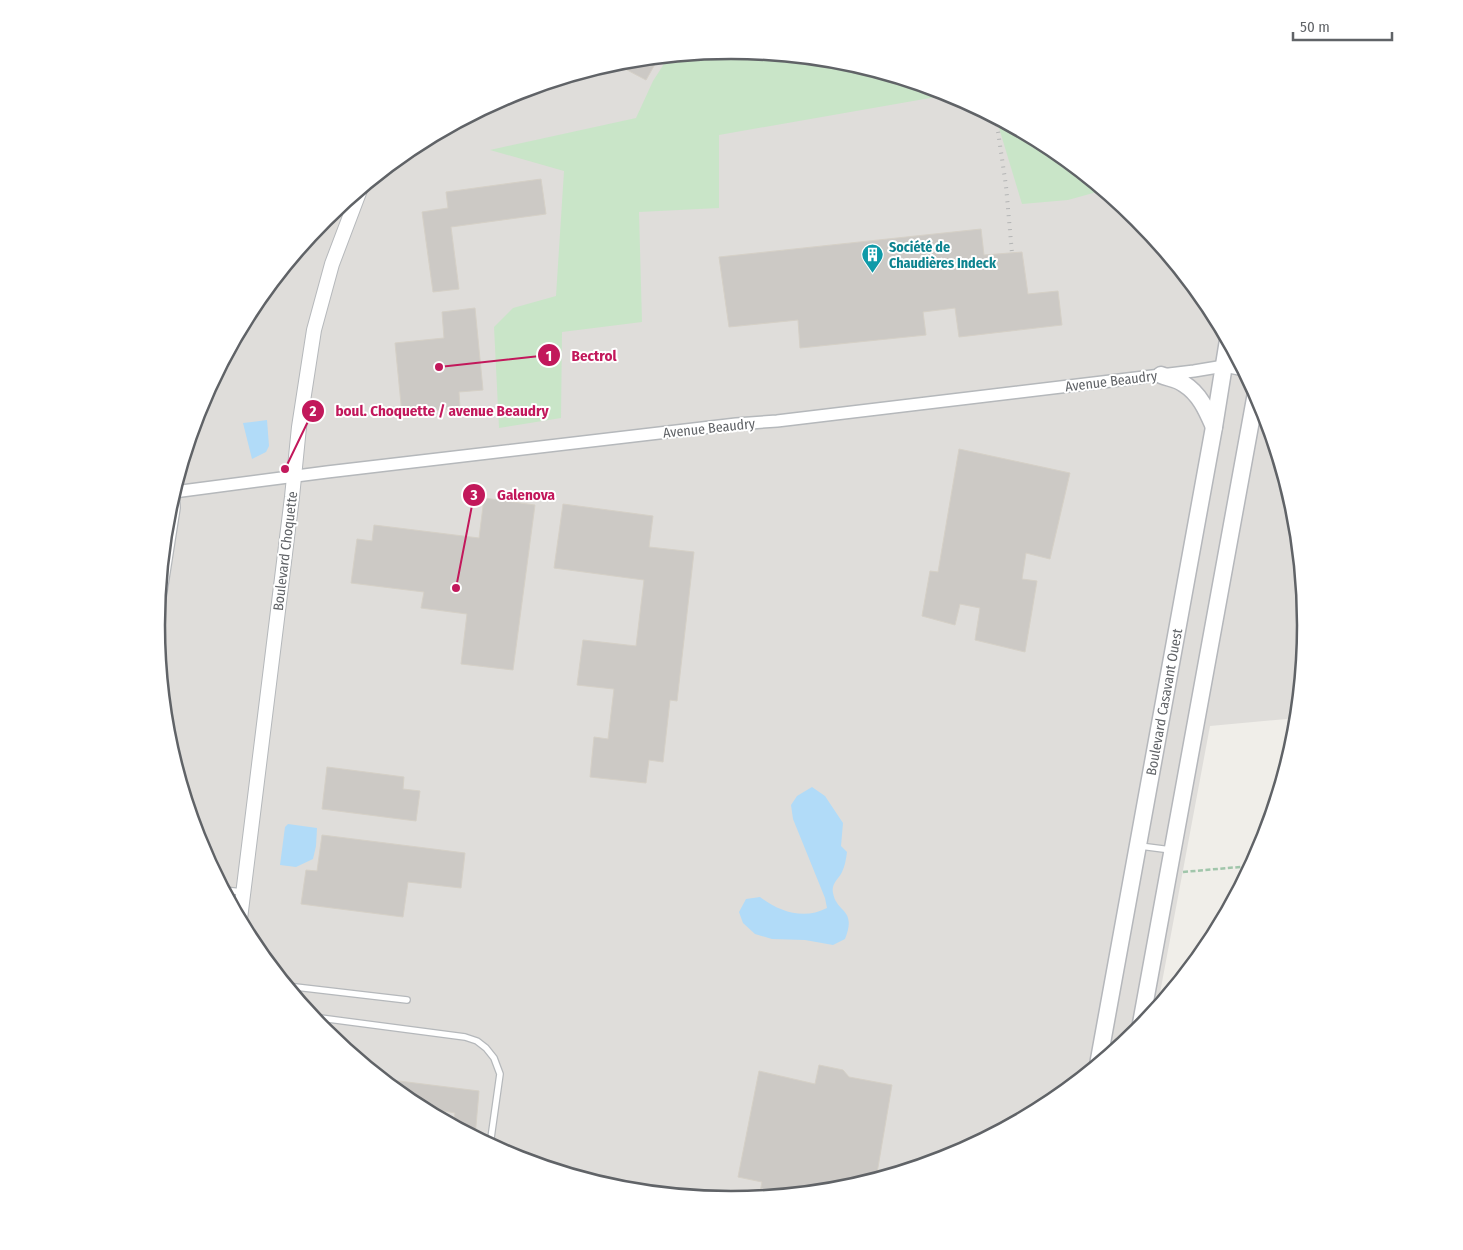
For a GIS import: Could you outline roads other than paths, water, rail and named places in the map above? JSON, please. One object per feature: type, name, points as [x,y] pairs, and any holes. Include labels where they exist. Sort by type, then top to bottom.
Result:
[{"type":"main road","name":"Boulevard Casavant Ouest","points":[[1100,1055],[1139,846],[1226,351]]},
{"type":"main road","points":[[1161,375],[1184,383],[1203,403],[1214,427]]},
{"type":"main road","points":[[1143,1013],[1254,405]]},
{"type":"street","name":"Boulevard Choquette","points":[[241,908],[299,427],[314,330],[332,264],[356,201]]},
{"type":"street","name":"Avenue Beaudry","points":[[182,491],[736,424],[777,422],[1224,366],[1236,368]]},
{"type":"lane","points":[[1139,846],[1173,850]]},
{"type":"lane","points":[[232,891],[243,892]]},
{"type":"lane","points":[[297,987],[407,1000]]},
{"type":"lane","points":[[325,1018],[465,1036],[477,1040],[494,1058],[500,1074],[491,1137]]},
{"type":"water","points":[[267,420],[269,446],[266,452],[252,459],[243,423]]},
{"type":"water","points":[[812,787],[825,796],[843,823],[841,846],[847,852],[843,870],[834,884],[833,893],[838,905],[848,916],[848,929],[845,939],[833,945],[805,940],[772,939],[755,934],[743,923],[739,912],[746,899],[760,897],[776,907],[792,913],[818,912],[827,908],[825,898],[793,819],[791,805],[797,796]]},
{"type":"water","points":[[288,824],[317,828],[313,859],[296,867],[280,865],[285,827]]},
{"type":"railway","points":[[997,125],[1006,186],[1012,253]]},
{"type":"place","name":"Société de Chaudières Indeck","points":[[873,274]]},
{"type":"place","name":"Bectrol","points":[[439,367]]},
{"type":"place","name":"boul. Choquette / avenue Beaudry","points":[[285,469]]},
{"type":"place","name":"Galenova","points":[[456,588]]}]
